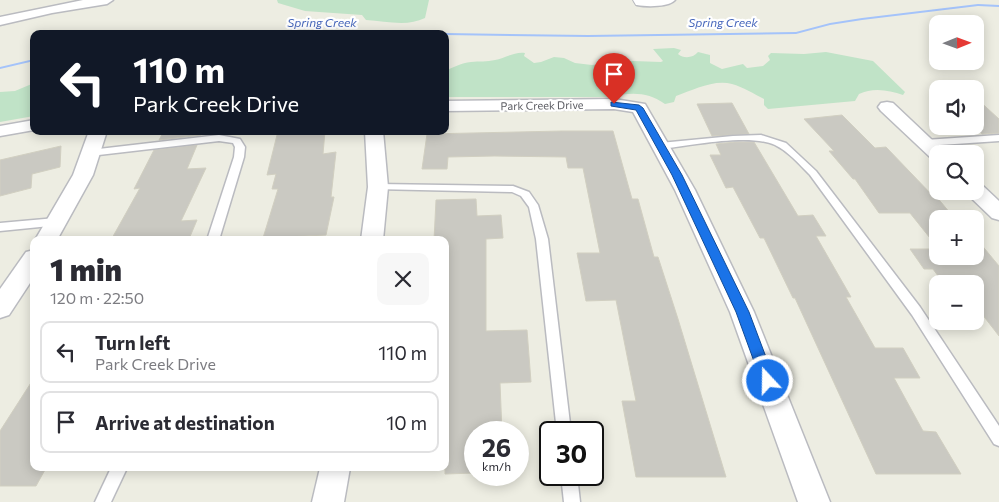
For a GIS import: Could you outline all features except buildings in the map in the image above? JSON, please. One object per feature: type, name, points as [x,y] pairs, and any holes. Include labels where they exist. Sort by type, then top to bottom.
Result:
[{"type":"street","points":[[642,1],[669,0]]},
{"type":"street","points":[[0,21],[99,1]]},
{"type":"street","name":"Park Creek Drive","points":[[449,106],[614,104],[639,108],[660,146]]},
{"type":"street","points":[[887,107],[929,146]]},
{"type":"street","points":[[0,131],[30,126]]},
{"type":"street","points":[[48,236],[83,176],[97,135]]},
{"type":"street","points":[[372,236],[378,188],[374,135]]},
{"type":"street","points":[[660,146],[685,190],[742,312],[814,502]]},
{"type":"street","points":[[984,199],[999,213]]},
{"type":"street","points":[[0,308],[30,264]]},
{"type":"street","points":[[328,502],[333,471]]},
{"type":"lane","points":[[90,153],[219,138],[237,141],[240,146],[239,157],[214,236]]},
{"type":"lane","points":[[660,146],[763,138],[780,144],[794,154],[813,173],[916,311],[999,439]]},
{"type":"lane","points":[[951,145],[999,138]]},
{"type":"lane","points":[[378,188],[513,189],[525,194],[534,207],[542,239],[563,421]]},
{"type":"lane","points":[[0,227],[56,222]]},
{"type":"lane","points":[[103,502],[118,471]]},
{"type":"lane","points":[[570,486],[572,502]]},
{"type":"green space","points":[[277,0],[429,0],[425,18],[404,23],[366,20],[362,15],[305,11],[278,3]]},
{"type":"green space","points":[[674,48],[681,50],[678,54],[683,57],[691,57],[698,52],[710,55],[710,63],[722,69],[743,64],[747,68],[763,66],[770,60],[768,56],[771,53],[804,54],[826,52],[873,61],[905,92],[903,95],[887,91],[870,90],[859,94],[855,101],[768,109],[764,105],[764,99],[740,87],[725,83],[696,88],[676,96],[674,102],[665,104],[652,97],[639,94],[611,97],[449,97],[449,69],[458,65],[492,61],[522,53],[525,53],[524,56],[534,63],[554,57],[564,58],[575,63],[592,65],[633,61],[663,61],[653,49]]},
{"type":"green space","points":[[30,85],[30,117],[0,122],[0,92],[15,91]]},
{"type":"waterway","name":"Spring Creek","points":[[449,34],[588,36],[796,33],[830,24],[862,19],[978,5],[999,6]]},
{"type":"waterway","name":"Spring Creek","points":[[0,68],[30,61]]},
{"type":"route","points":[[614,104],[639,108],[677,175],[742,312],[768,381]]}]
